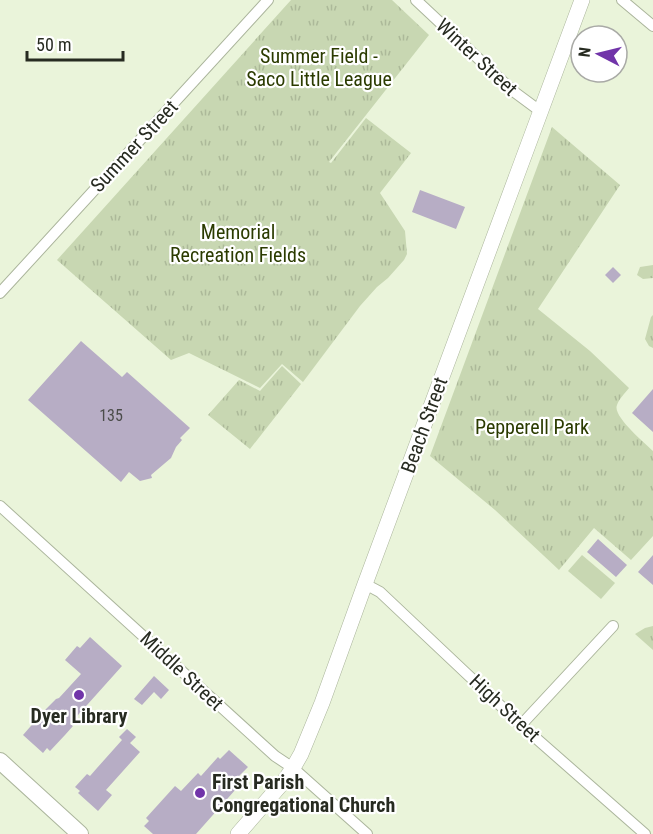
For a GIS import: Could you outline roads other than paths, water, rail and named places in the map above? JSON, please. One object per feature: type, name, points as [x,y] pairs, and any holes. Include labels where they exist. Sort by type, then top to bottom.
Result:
[{"type":"main road","name":"Beach Street","points":[[238,834],[293,768],[322,703],[364,584],[582,0]]},
{"type":"main road","points":[[0,762],[61,826],[80,834]]},
{"type":"street","name":"Summer Street","points":[[0,293],[268,0]]},
{"type":"street","name":"Winter Street","points":[[416,0],[513,91],[540,111]]},
{"type":"street","points":[[622,0],[653,26]]},
{"type":"street","name":"Middle Street","points":[[0,506],[275,756],[293,768],[367,834]]},
{"type":"street","name":"High Street","points":[[364,584],[380,592],[522,725],[645,834]]},
{"type":"street","points":[[522,725],[613,626]]},
{"type":"place","name":"Dyer Library","points":[[79,695]]},
{"type":"place","name":"First Parish Congregational Church","points":[[200,793]]},
{"type":"park label","name":"Summer Field - Saco Little League","points":[[319,68]]},
{"type":"park label","name":"Memorial Recreation Fields","points":[[238,244]]},
{"type":"park label","name":"Pepperell Park","points":[[532,427]]}]
